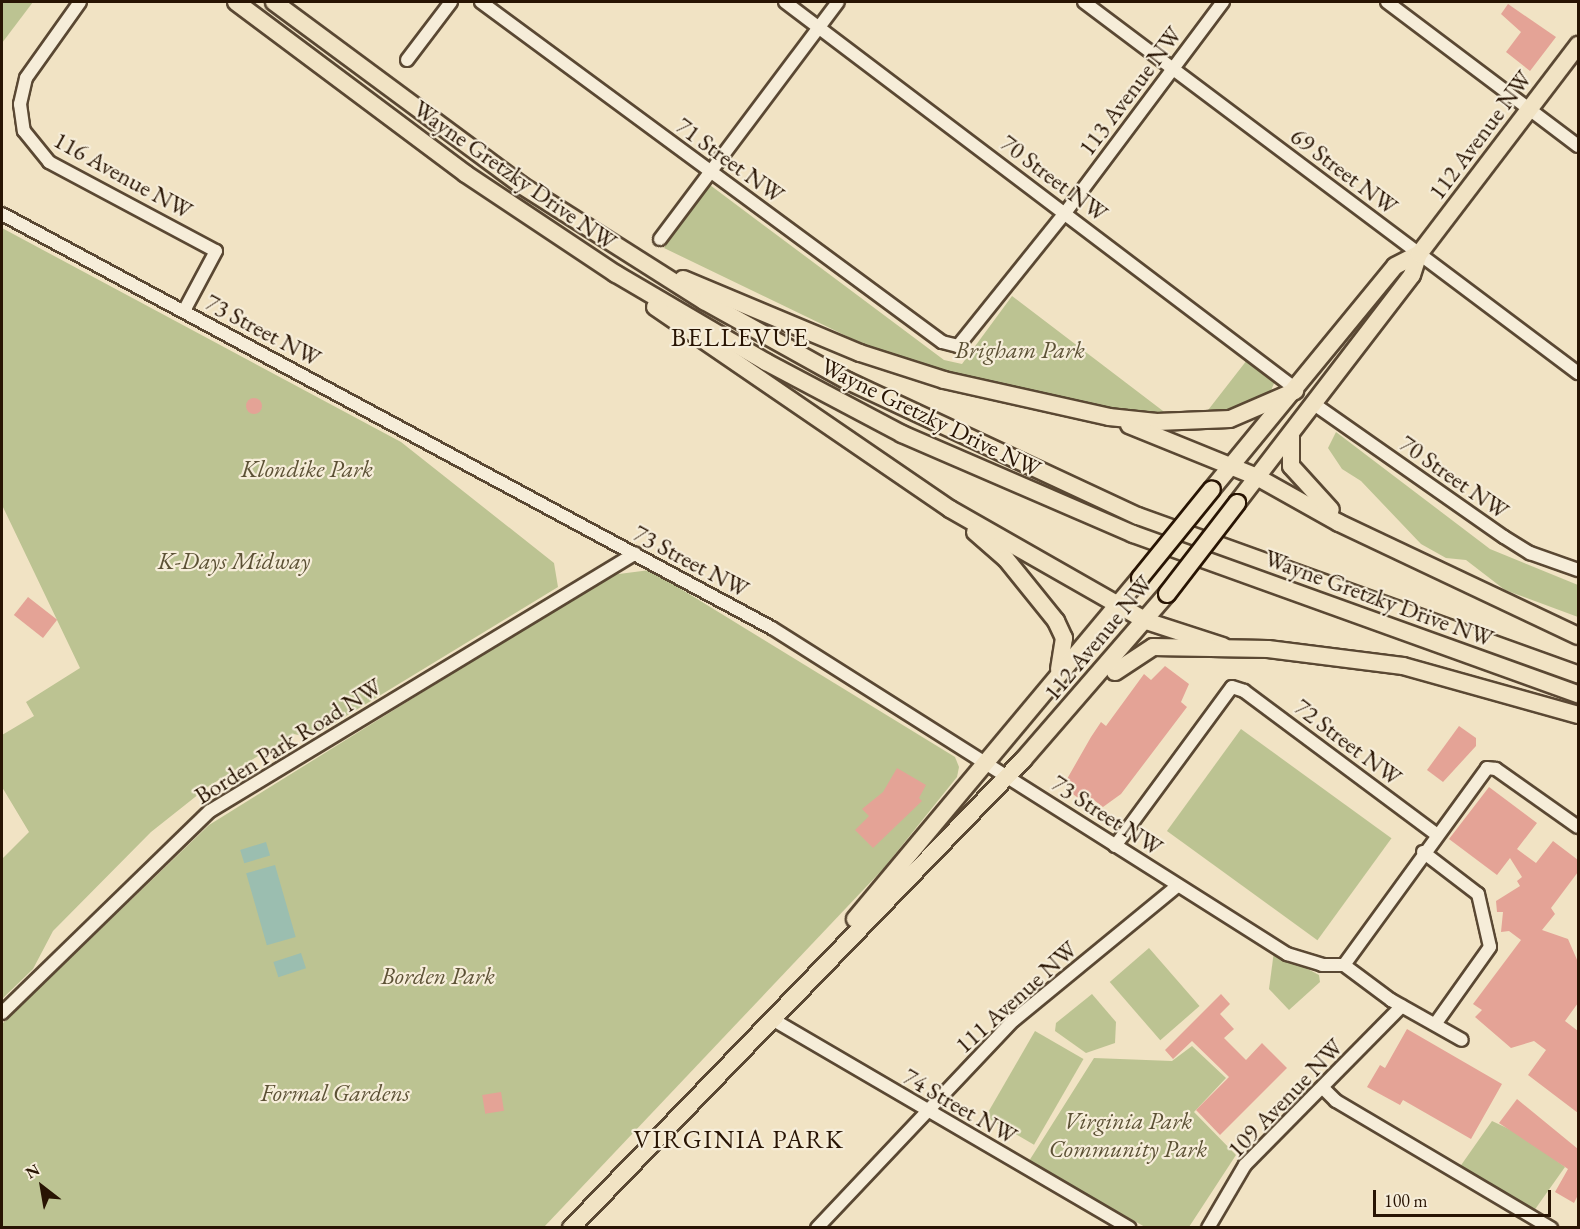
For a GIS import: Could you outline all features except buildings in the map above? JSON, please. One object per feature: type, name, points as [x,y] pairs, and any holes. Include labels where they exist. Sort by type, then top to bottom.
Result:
[{"type":"main road","name":"Wayne Gretzky Drive NW","points":[[236,2],[466,174],[616,274],[836,400],[993,476],[1220,567],[1578,694]]},
{"type":"main road","name":"Wayne Gretzky Drive NW","points":[[274,2],[521,185],[634,259],[848,381],[1063,483],[1248,558],[1578,674]]},
{"type":"main road","name":"112 Avenue NW","points":[[571,1227],[1071,710],[1146,621],[1314,404],[1412,275],[1419,254],[1578,45]]},
{"type":"main road","name":"112 Avenue NW","points":[[772,1019],[1140,578],[1395,266],[1419,254]]},
{"type":"main road","points":[[634,259],[860,353],[944,380],[1110,417],[1157,422],[1230,419],[1295,390]]},
{"type":"main road","points":[[616,274],[678,327],[950,509],[1146,621],[1223,646]]},
{"type":"main road","points":[[1110,417],[1257,477],[1578,636]]},
{"type":"main road","points":[[1292,432],[1287,458],[1294,471],[1312,494],[1356,528]]},
{"type":"main road","points":[[950,509],[1006,559],[1056,621],[1065,647],[1058,674]]},
{"type":"main road","points":[[1071,710],[1140,653],[1169,645],[1223,646],[1403,666],[1578,715]]},
{"type":"street","name":"116 Avenue NW","points":[[80,2],[26,78],[20,104],[24,131],[49,162],[216,251],[184,311]]},
{"type":"street","points":[[407,60],[451,2]]},
{"type":"street","name":"71 Street NW","points":[[481,2],[942,342],[958,346]]},
{"type":"street","name":"70 Street NW","points":[[785,2],[1295,390]]},
{"type":"street","points":[[660,239],[708,171],[838,2]]},
{"type":"street","name":"69 Street NW","points":[[1084,2],[1578,372]]},
{"type":"street","name":"113 Avenue NW","points":[[958,346],[1065,213],[1223,2]]},
{"type":"street","points":[[1387,2],[1578,146]]},
{"type":"street","name":"73 Street NW","points":[[2,214],[184,311],[476,473],[635,554],[772,628],[1287,954],[1322,965],[1344,965]]},
{"type":"street","name":"70 Street NW","points":[[1314,404],[1504,537],[1530,553],[1578,570]]},
{"type":"street","name":"Borden Park Road NW","points":[[2,1013],[210,811],[635,554]]},
{"type":"street","name":"72 Street NW","points":[[1115,846],[1232,687],[1244,691],[1436,834]]},
{"type":"street","points":[[1344,965],[1351,962],[1364,931],[1436,834],[1490,767],[1578,827]]},
{"type":"street","points":[[1423,852],[1478,894],[1490,947],[1436,1023]]},
{"type":"street","name":"111 Avenue NW","points":[[818,1227],[1014,1020],[1177,886]]},
{"type":"street","points":[[1344,965],[1402,1006],[1436,1023],[1462,1040]]},
{"type":"street","name":"109 Avenue NW","points":[[1208,1227],[1245,1165],[1324,1089],[1402,1006]]},
{"type":"street","name":"74 Street NW","points":[[772,1019],[926,1112],[1129,1227]]},
{"type":"street","points":[[1324,1089],[1336,1101],[1551,1227]]},
{"type":"green space","points":[[2,2],[33,2],[2,43]]},
{"type":"green space","name":"Brigham Park","points":[[710,185],[944,360],[962,364],[1012,296],[1167,414],[1205,414],[1247,360],[1275,381],[1270,393],[1228,414],[1150,416],[957,377],[863,344],[664,248]]},
{"type":"green space","name":"K-Days Midway","points":[[2,228],[401,442],[554,563],[558,587],[310,738],[294,734],[209,786],[151,832],[53,931],[33,969],[2,999],[2,859],[29,832],[2,787],[2,735],[34,716],[26,702],[80,668],[2,505]]},
{"type":"green space","points":[[1336,432],[1490,549],[1578,585],[1578,617],[1505,590],[1466,560],[1446,558],[1421,544],[1361,481],[1342,469],[1328,448]]},
{"type":"green space","name":"Borden Park","points":[[650,570],[955,757],[959,767],[957,777],[883,869],[544,1227],[2,1228],[2,1024],[209,825],[611,575]]},
{"type":"green space","points":[[1241,729],[1391,838],[1317,940],[1167,831]]},
{"type":"green space","points":[[1149,948],[1200,1006],[1160,1040],[1110,982]]},
{"type":"green space","points":[[1274,951],[1319,975],[1320,982],[1289,1010],[1269,989]]},
{"type":"green space","points":[[1092,994],[1116,1022],[1115,1043],[1086,1053],[1055,1031],[1056,1023]]},
{"type":"green space","points":[[1035,1031],[1083,1059],[1034,1145],[986,1117]]},
{"type":"green space","name":"Virginia Park Community Park","points":[[1192,1046],[1226,1078],[1194,1112],[1236,1155],[1189,1227],[1145,1227],[1029,1161],[1094,1058],[1172,1061]]},
{"type":"green space","points":[[1492,1121],[1524,1136],[1565,1167],[1531,1215],[1457,1171]]},
{"type":"shaded area","points":[[266,842],[270,855],[244,863],[240,850]]},
{"type":"shaded area","points":[[275,865],[296,937],[267,945],[246,873]]},
{"type":"shaded area","points":[[301,953],[306,968],[278,977],[273,962]]},
{"type":"district","name":"BELLEVUE","points":[[740,338]]},
{"type":"district","name":"VIRGINIA PARK","points":[[739,1140]]},
{"type":"park label","name":"Klondike Park","points":[[307,469]]},
{"type":"park label","name":"Formal Gardens","points":[[335,1093]]}]
